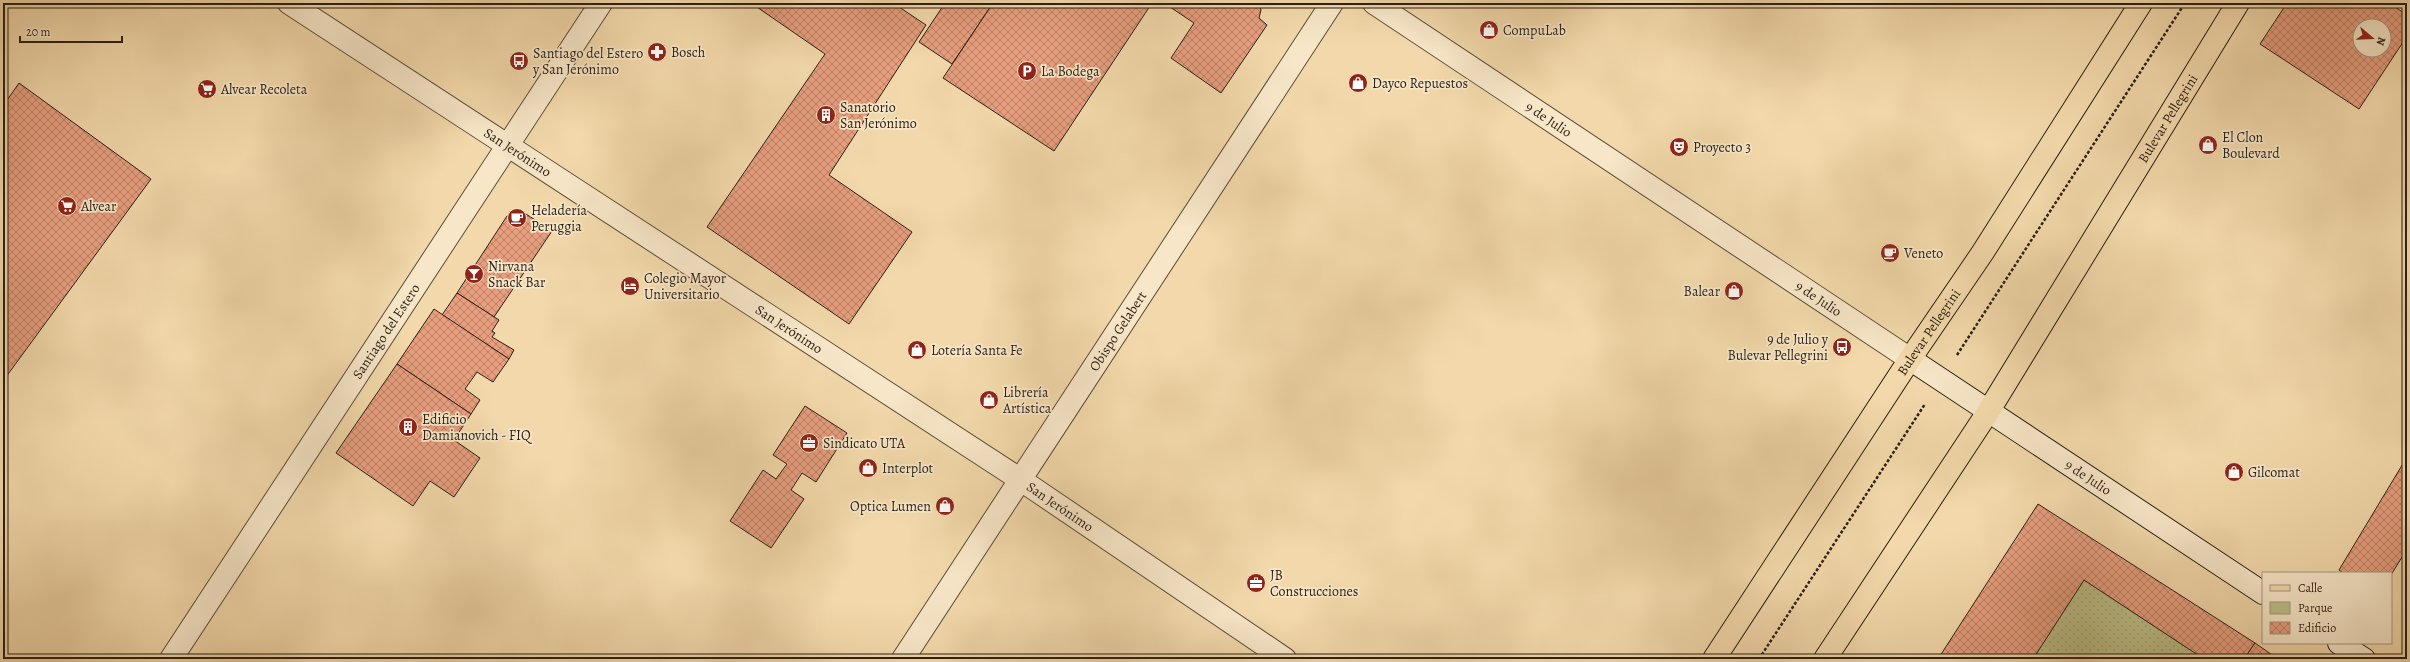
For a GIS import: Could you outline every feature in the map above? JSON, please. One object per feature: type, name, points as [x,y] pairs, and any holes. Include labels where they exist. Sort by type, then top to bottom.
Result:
[{"type":"main road","name":"Bulevar Pellegrini","points":[[1714,659],[1910,359],[1983,252],[2141,3]]},
{"type":"main road","name":"Bulevar Pellegrini","points":[[1825,659],[1988,412],[2238,3]]},
{"type":"street","name":"San Jerónimo","points":[[289,3],[507,147],[1021,480],[1285,659]]},
{"type":"street","name":"Santiago del Estero","points":[[171,659],[601,3]]},
{"type":"street","name":"Obispo Gelabert","points":[[903,659],[1332,3]]},
{"type":"street","name":"9 de Julio","points":[[1374,3],[1988,412],[2262,592]]},
{"type":"street","points":[[2341,644],[2364,659]]},
{"type":"path","points":[[1759,659],[2185,3]]},
{"type":"green space","points":[[2084,580],[2204,659],[2033,659]]},
{"type":"building","name":"Sanatorio San Jerónimo","points":[[751,3],[893,3],[926,25],[829,175],[912,232],[849,324],[707,227],[825,54]]},
{"type":"building","points":[[945,3],[993,3],[952,64],[919,42]]},
{"type":"building","name":"La Bodega","points":[[993,3],[1152,3],[1054,151],[943,78]]},
{"type":"building","points":[[1164,3],[1259,3],[1261,10],[1259,18],[1267,25],[1221,93],[1171,58],[1194,23]]},
{"type":"building","points":[[2287,3],[2389,3],[2407,15],[2407,36],[2359,109],[2260,44]]},
{"type":"building","name":"Alvear","points":[[19,83],[151,179],[3,381],[3,106]]},
{"type":"building","points":[[526,214],[552,231],[494,317],[457,293],[507,216]]},
{"type":"building","points":[[457,293],[499,320],[492,331],[495,333],[492,337],[514,350],[509,359],[442,315]]},
{"type":"building","points":[[434,309],[509,359],[493,382],[477,372],[465,389],[480,400],[471,414],[397,364]]},
{"type":"building","name":"Edificio Damianovich - FIQ","points":[[397,364],[471,414],[454,440],[480,458],[454,497],[430,481],[413,506],[336,453]]},
{"type":"building","points":[[805,406],[847,433],[816,482],[802,473],[791,490],[804,499],[771,548],[730,521],[763,470],[776,479],[787,464],[773,455]]},
{"type":"building","points":[[2407,457],[2407,549],[2392,573],[2392,572],[2342,572],[2339,570]]},
{"type":"building","points":[[2038,504],[2255,643],[2244,659],[2204,659],[2084,580],[2033,659],[1938,659]]},
{"type":"building","points":[[2255,643],[2278,659],[2244,659]]},
{"type":"place","name":"CompuLab","points":[[1489,30]]},
{"type":"place","name":"Bosch","points":[[657,52]]},
{"type":"place","name":"Santiago del Estero y San Jerónimo","points":[[519,61]]},
{"type":"place","name":"La Bodega","points":[[1027,71]]},
{"type":"place","name":"Dayco Repuestos","points":[[1358,83]]},
{"type":"place","name":"Alvear Recoleta","points":[[207,89]]},
{"type":"place","name":"Sanatorio San Jerónimo","points":[[826,115]]},
{"type":"place","name":"El Clon Boulevard","points":[[2208,145]]},
{"type":"place","name":"Proyecto 3","points":[[1679,147]]},
{"type":"place","name":"Alvear","points":[[67,206]]},
{"type":"place","name":"Heladería Peruggia","points":[[517,218]]},
{"type":"place","name":"Veneto","points":[[1890,253]]},
{"type":"place","name":"Nirvana Snack Bar","points":[[474,274]]},
{"type":"place","name":"Colegio Mayor Universitario","points":[[630,286]]},
{"type":"place","name":"Balear","points":[[1734,291]]},
{"type":"place","name":"9 de Julio y Bulevar Pellegrini","points":[[1842,347]]},
{"type":"place","name":"Lotería Santa Fe","points":[[917,350]]},
{"type":"place","name":"Librería Artística","points":[[989,400]]},
{"type":"place","name":"Edificio Damianovich - FIQ","points":[[408,427]]},
{"type":"place","name":"Sindicato UTA","points":[[809,443]]},
{"type":"place","name":"Interplot","points":[[868,468]]},
{"type":"place","name":"Gilcomat","points":[[2234,472]]},
{"type":"place","name":"Optica Lumen","points":[[945,506]]},
{"type":"place","name":"JB Construcciones","points":[[1256,583]]}]
